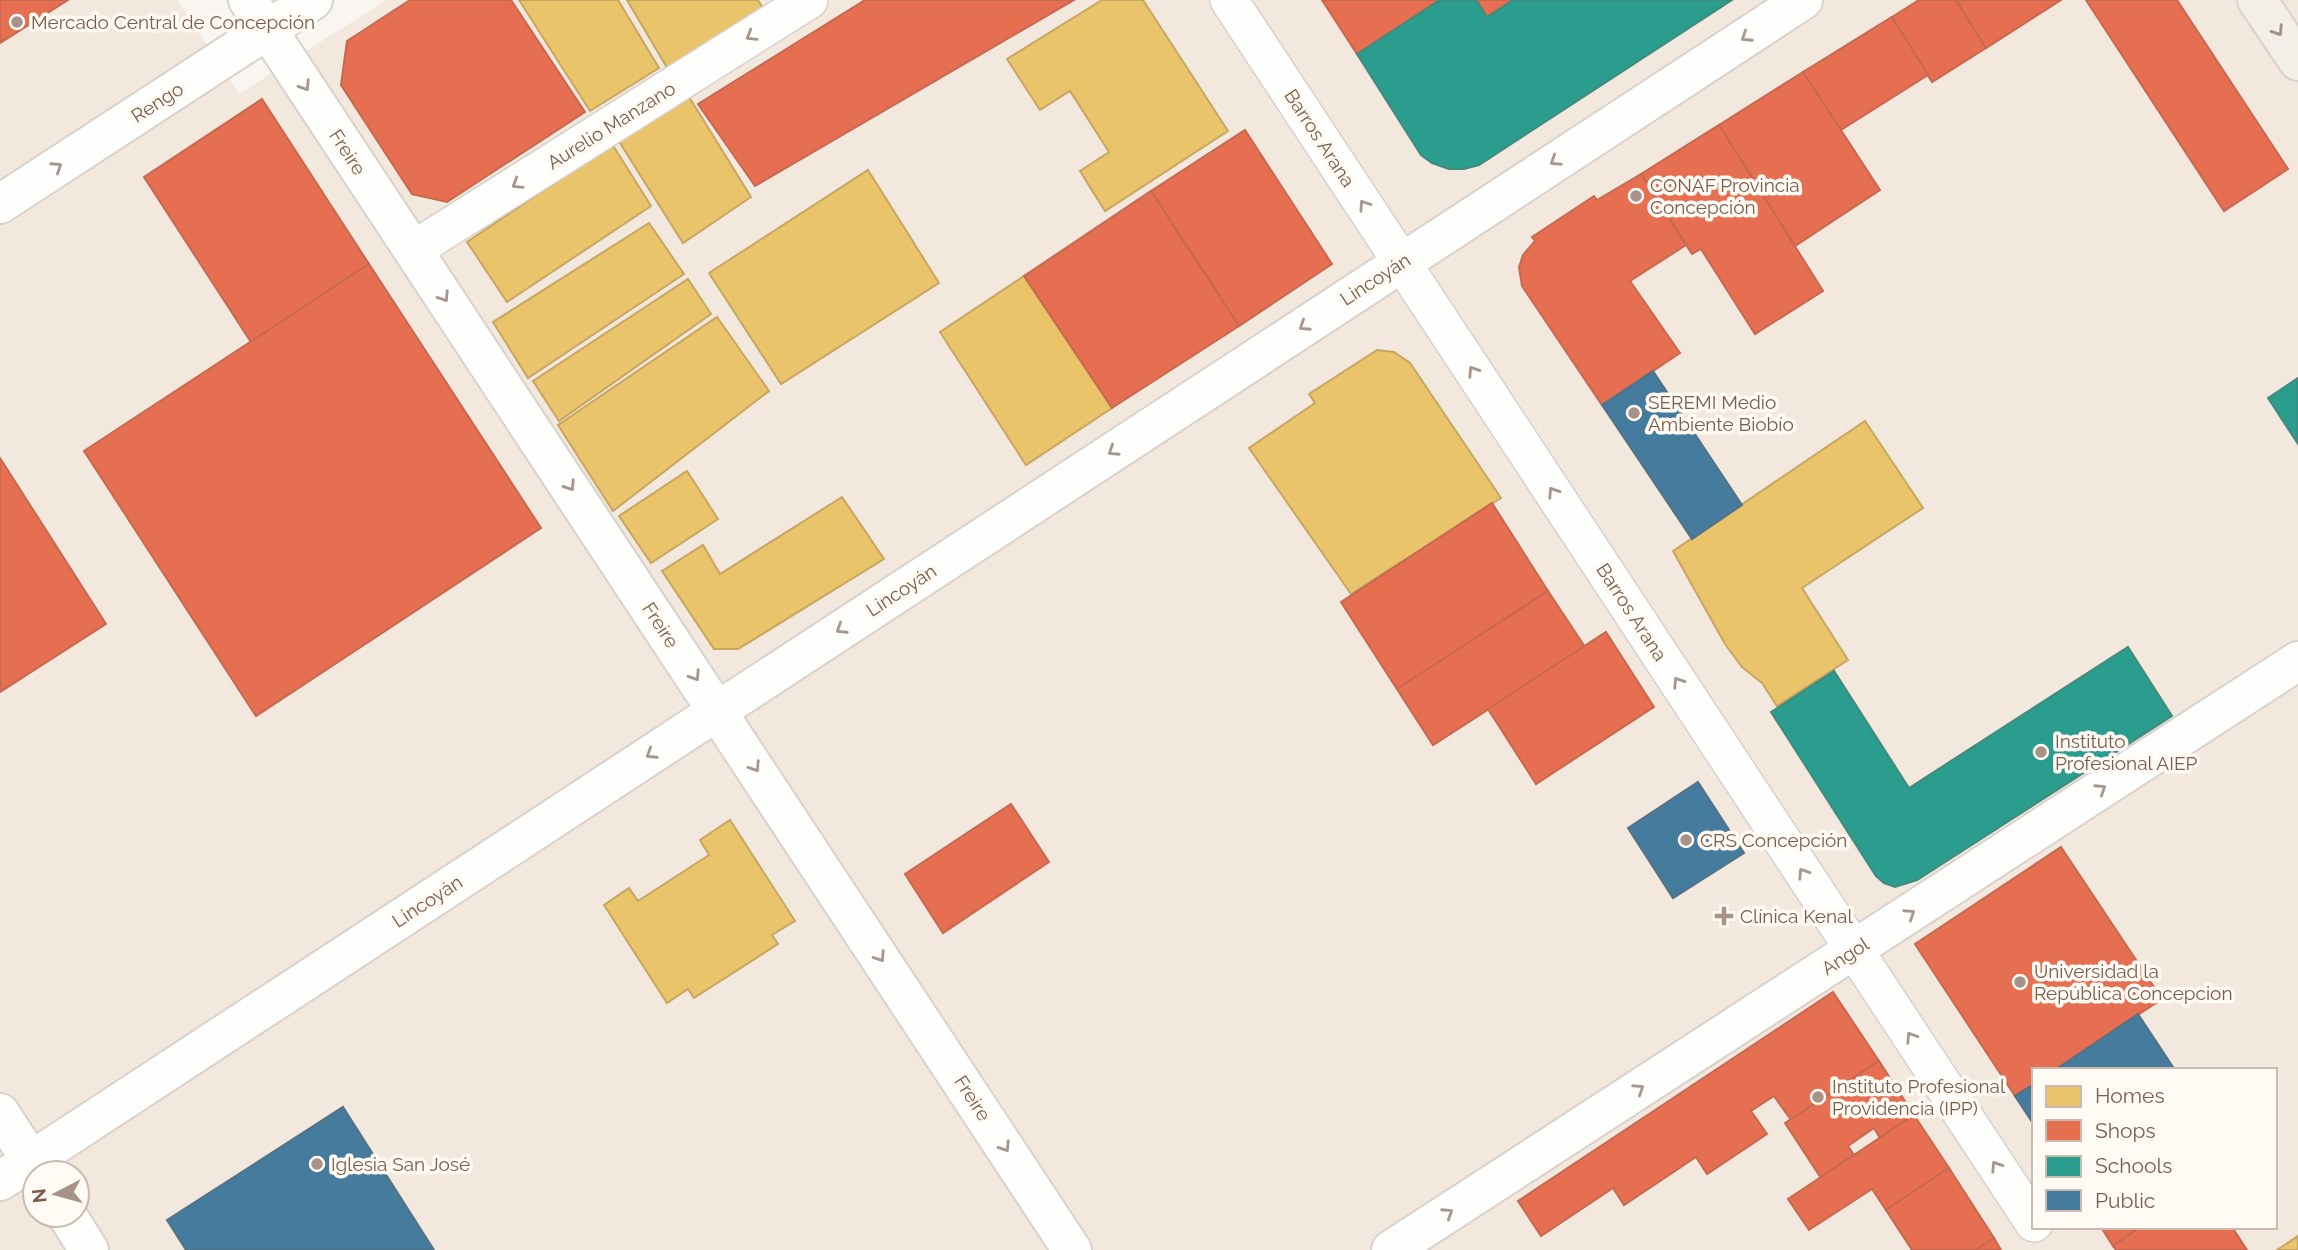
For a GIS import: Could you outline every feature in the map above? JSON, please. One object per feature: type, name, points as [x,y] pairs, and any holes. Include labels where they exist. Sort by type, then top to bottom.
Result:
[{"type":"main road","points":[[2258,0],[2298,61]]},
{"type":"street","name":"Rengo","points":[[0,204],[258,15],[313,0]]},
{"type":"street","name":"Aurelio Manzano","points":[[413,250],[808,0]]},
{"type":"street","name":"Barros Arana","points":[[1229,0],[2032,1220]]},
{"type":"street","name":"Lincoyán","points":[[47,1159],[717,710],[1803,0]]},
{"type":"street","name":"Freire","points":[[258,15],[1072,1250]]},
{"type":"street","name":"Angol","points":[[1391,1250],[2298,661]]},
{"type":"street","points":[[0,1113],[30,1159]]},
{"type":"street","name":"Lincoyán","points":[[0,1181],[21,1173]]},
{"type":"street","points":[[76,1229],[89,1250]]},
{"type":"street","name":"Barros Arana","points":[[2038,1229],[2051,1250]]},
{"type":"shaded area","points":[[0,0],[178,0],[239,94],[386,0],[2298,0],[2298,1250],[0,1250]]},
{"type":"building: Homes","points":[[519,0],[618,0],[659,68],[590,111]]},
{"type":"building: Homes","points":[[627,0],[758,0],[765,12],[672,76]]},
{"type":"building: Homes","points":[[1102,0],[1143,0],[1228,131],[1105,211],[1080,171],[1109,152],[1070,91],[1040,110],[1007,59]]},
{"type":"building: Homes","points":[[686,92],[751,197],[683,243],[615,135]]},
{"type":"building: Homes","points":[[612,144],[651,206],[507,302],[467,242]]},
{"type":"building: Homes","points":[[868,170],[939,283],[781,384],[709,273]]},
{"type":"building: Homes","points":[[649,223],[684,274],[528,378],[493,322]]},
{"type":"building: Homes","points":[[1024,276],[1112,408],[1026,465],[940,332]]},
{"type":"building: Homes","points":[[688,279],[711,314],[559,421],[533,381]]},
{"type":"building: Homes","points":[[717,317],[769,391],[613,511],[558,425]]},
{"type":"building: Homes","points":[[1377,350],[1394,352],[1410,363],[1501,498],[1351,594],[1249,448],[1315,403],[1309,394]]},
{"type":"building: Homes","points":[[1865,421],[1923,508],[1802,588],[1848,660],[1777,706],[1762,683],[1742,667],[1725,644],[1673,551]]},
{"type":"building: Homes","points":[[687,471],[718,519],[651,563],[619,516]]},
{"type":"building: Homes","points":[[842,497],[884,559],[738,649],[714,649],[662,571],[703,545],[720,574]]},
{"type":"building: Homes","points":[[730,820],[795,921],[772,935],[778,944],[694,998],[688,989],[667,1003],[604,905],[629,888],[638,901],[709,855],[700,840]]},
{"type":"building: Homes","points":[[2298,1236],[2298,1250],[2277,1250]]},
{"type":"building: Shops","name":"Mercado Central de Concepción","points":[[0,0],[68,0],[0,43]]},
{"type":"building: Shops","points":[[410,0],[511,0],[585,112],[447,202],[412,194],[341,85],[347,41]]},
{"type":"building: Shops","points":[[865,0],[1074,0],[755,186],[698,104]]},
{"type":"building: Shops","points":[[1322,0],[1440,0],[1357,54]]},
{"type":"building: Shops","points":[[1476,0],[1513,0],[1487,17]]},
{"type":"building: Shops","points":[[1919,0],[1956,0],[1986,48],[1932,82],[1892,17]]},
{"type":"building: Shops","points":[[1956,0],[2061,0],[1986,48]]},
{"type":"building: Shops","points":[[2086,0],[2177,0],[2288,169],[2224,211]]},
{"type":"building: Shops","points":[[1892,17],[1928,75],[1841,130],[1803,72]]},
{"type":"building: Shops","points":[[1803,72],[1880,190],[1795,246],[1719,125]]},
{"type":"building: Shops","points":[[262,99],[369,264],[251,342],[144,177]]},
{"type":"building: Shops","points":[[1719,125],[1823,291],[1755,334],[1701,249],[1692,254],[1641,174]]},
{"type":"building: Shops","points":[[1245,130],[1332,264],[1239,326],[1151,191]]},
{"type":"building: Shops","points":[[1641,174],[1686,245],[1630,281],[1680,353],[1602,405],[1522,286],[1519,267],[1523,255],[1535,241],[1532,237],[1594,196],[1597,200]]},
{"type":"building: Shops","points":[[1151,191],[1239,326],[1112,408],[1024,276]]},
{"type":"building: Shops","points":[[369,264],[541,528],[256,716],[84,451]]},
{"type":"building: Shops","points":[[0,458],[106,624],[0,692]]},
{"type":"building: Shops","points":[[1492,503],[1548,591],[1397,689],[1341,602]]},
{"type":"building: Shops","points":[[1548,591],[1585,647],[1433,745],[1397,689]]},
{"type":"building: Shops","points":[[1606,632],[1654,707],[1536,784],[1488,709]]},
{"type":"building: Shops","points":[[1011,804],[1049,862],[943,933],[905,874]]},
{"type":"building: Shops","points":[[2061,847],[2162,999],[2058,1068],[2032,1068],[2032,1085],[2015,1096],[1915,944]]},
{"type":"building: Shops","points":[[1833,992],[1879,1061],[1791,1120],[1774,1096],[1751,1111],[1767,1134],[1707,1174],[1696,1157],[1624,1205],[1613,1188],[1541,1236],[1518,1201]]},
{"type":"building: Shops","points":[[1879,1061],[1914,1115],[1880,1138],[1874,1128],[1848,1146],[1854,1155],[1821,1178],[1785,1123]]},
{"type":"building: Shops","points":[[1914,1115],[1949,1168],[1886,1210],[1872,1189],[1809,1230],[1788,1199]]},
{"type":"building: Shops","points":[[1949,1168],[1994,1238],[1976,1250],[1912,1250],[1886,1210]]},
{"type":"building: Shops","points":[[2102,1229],[2137,1229],[2113,1246]]},
{"type":"building: Shops","points":[[2137,1229],[2233,1229],[2247,1250],[2116,1250],[2113,1246]]},
{"type":"building: Shops","points":[[1994,1238],[2001,1250],[1976,1250]]},
{"type":"building: Schools","points":[[1440,0],[1476,0],[1487,17],[1513,0],[1732,0],[1479,165],[1449,169],[1432,163],[1421,155],[1357,54]]},
{"type":"building: Schools","points":[[2298,378],[2298,444],[2268,398]]},
{"type":"building: Schools","name":"Instituto Profesional AIEP","points":[[2128,647],[2172,716],[1917,880],[1895,887],[1876,876],[1771,712],[1834,671],[1909,788]]},
{"type":"building: Public","points":[[1653,371],[1742,505],[1692,539],[1602,405]]},
{"type":"building: Public","name":"CRS Concepción","points":[[1698,782],[1744,853],[1673,898],[1628,828]]},
{"type":"building: Public","points":[[2138,1014],[2174,1068],[2058,1068]]},
{"type":"building: Public","points":[[2032,1085],[2032,1122],[2015,1096]]},
{"type":"building: Public","name":"Iglesia San José","points":[[343,1107],[434,1250],[186,1250],[167,1220]]},
{"type":"place","name":"Mercado Central de Concepción","points":[[17,22]]},
{"type":"place","name":"CONAF Provincia Concepción","points":[[1636,196]]},
{"type":"place","name":"SEREMI Medio Ambiente Biobío","points":[[1634,413]]},
{"type":"place","name":"Instituto Profesional AIEP","points":[[2041,752]]},
{"type":"place","name":"CRS Concepción","points":[[1686,840]]},
{"type":"place","name":"Clínica Kenal","points":[[1724,916]]},
{"type":"place","name":"Universidad la República Concepcion","points":[[2020,982]]},
{"type":"place","name":"Instituto Profesional Providencia (IPP)","points":[[1818,1097]]},
{"type":"place","name":"Iglesia San José","points":[[317,1164]]}]
